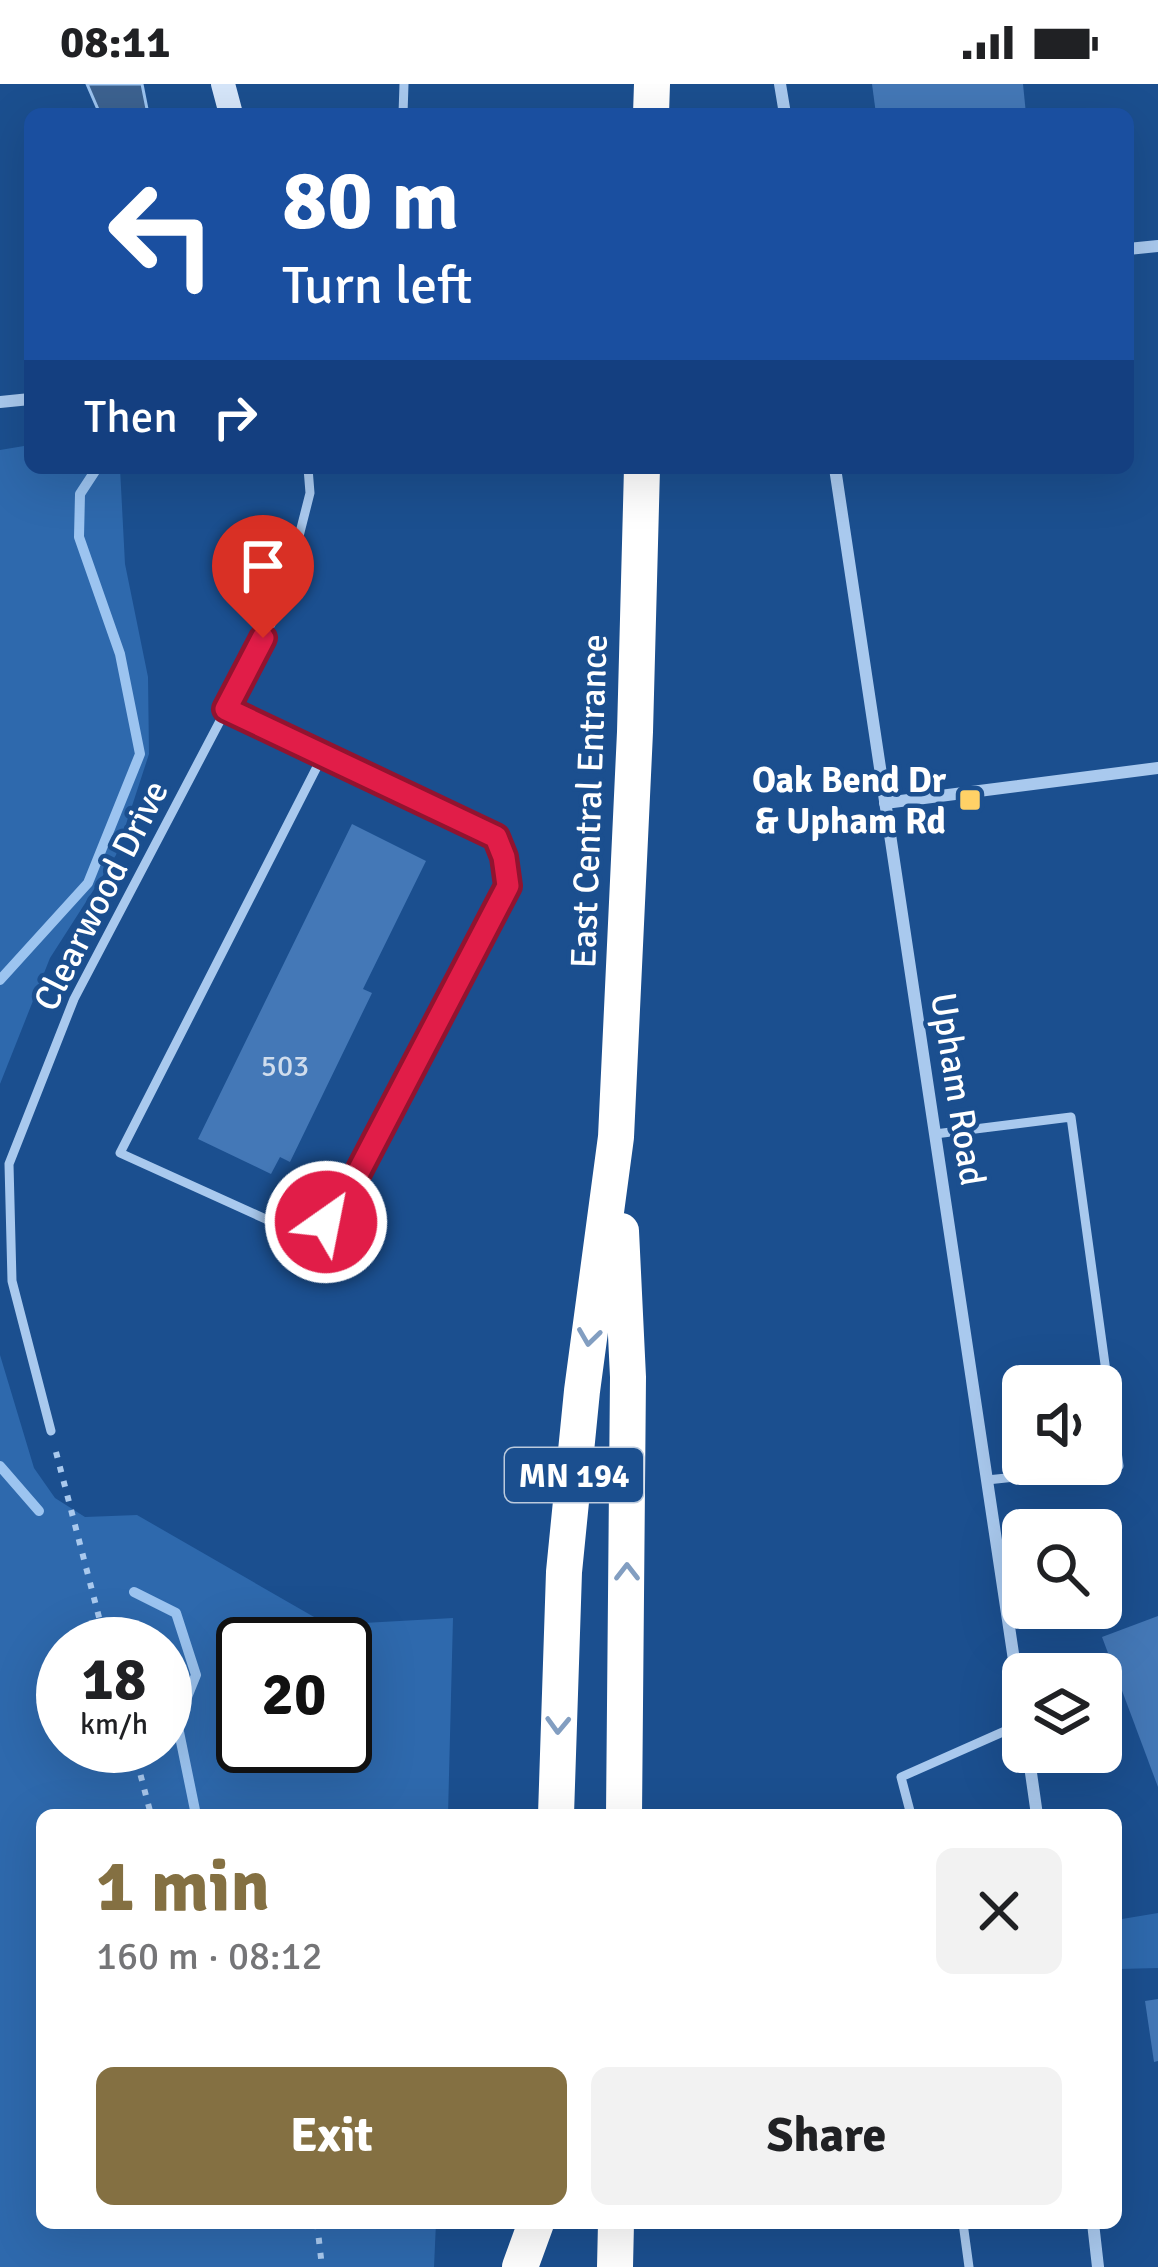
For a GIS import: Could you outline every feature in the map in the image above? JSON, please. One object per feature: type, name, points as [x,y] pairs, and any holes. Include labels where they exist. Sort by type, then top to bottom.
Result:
[{"type":"highway","name":"East Central Entrance","points":[[624,1809],[628,1377],[616,1137],[642,474]]},
{"type":"highway","name":"East Central Entrance","points":[[556,1809],[564,1571],[616,1137]]},
{"type":"highway","points":[[520,2267],[537,2229]]},
{"type":"highway","points":[[540,2229],[543,2267]]},
{"type":"highway","points":[[615,2267],[616,2229]]},
{"type":"street","name":"Upham Road","points":[[837,474],[1013,1653]]},
{"type":"street","points":[[886,802],[1158,768]]},
{"type":"street","points":[[1031,1773],[1036,1809]]},
{"type":"street","points":[[1094,2229],[1098,2267]]},
{"type":"lane","name":"Clearwood Drive","points":[[51,1431],[12,1281],[9,1164],[74,999],[282,603],[310,494],[308,474]]},
{"type":"lane","points":[[226,709],[496,837],[508,886],[337,1213],[326,1222],[290,1229],[120,1153],[323,755]]},
{"type":"lane","points":[[935,1134],[1071,1117],[1118,1466],[987,1480]]},
{"type":"lane","points":[[909,1809],[901,1777],[1002,1731]]},
{"type":"lane","points":[[964,2229],[969,2267]]},
{"type":"path","points":[[51,1431],[99,1617]]},
{"type":"path","points":[[140,1773],[149,1809]]},
{"type":"path","points":[[318,2229],[322,2267]]},
{"type":"shaded area","points":[[87,84],[142,84],[147,108],[97,108]]},
{"type":"shaded area","points":[[24,446],[24,474],[120,474],[125,564],[148,677],[149,754],[116,855],[50,958],[0,1084],[0,450]]},
{"type":"shaded area","points":[[0,1355],[34,1468],[55,1498],[85,1517],[137,1515],[314,1617],[216,1617],[216,1773],[372,1773],[372,1623],[453,1618],[448,1809],[36,1809],[36,2229],[436,2229],[434,2267],[0,2267]]},
{"type":"shaded area","points":[[1158,1913],[1158,1968],[1122,1969],[1122,1919]]},
{"type":"building","points":[[872,84],[1023,84],[1025,108],[875,108]]},
{"type":"building","points":[[352,824],[426,861],[363,989],[372,993],[290,1162],[280,1157],[271,1174],[198,1139]]},
{"type":"building","points":[[1158,1616],[1158,1787],[1122,1691],[1122,1653],[1108,1653],[1102,1637]]},
{"type":"building","points":[[1158,1999],[1158,2061],[1154,2062],[1145,2001]]},
{"type":"waterway","points":[[0,980],[88,883],[140,754],[120,654],[79,537],[80,494],[93,474]]},
{"type":"waterway","points":[[0,1466],[39,1511]]},
{"type":"waterway","points":[[134,1592],[176,1613],[196,1675],[177,1722],[195,1809]]},
{"type":"place","name":"Oak Bend Dr & Upham Rd","points":[[970,800]]},
{"type":"route","points":[[263,638],[226,709],[496,837],[508,886],[337,1213],[326,1222]]}]
